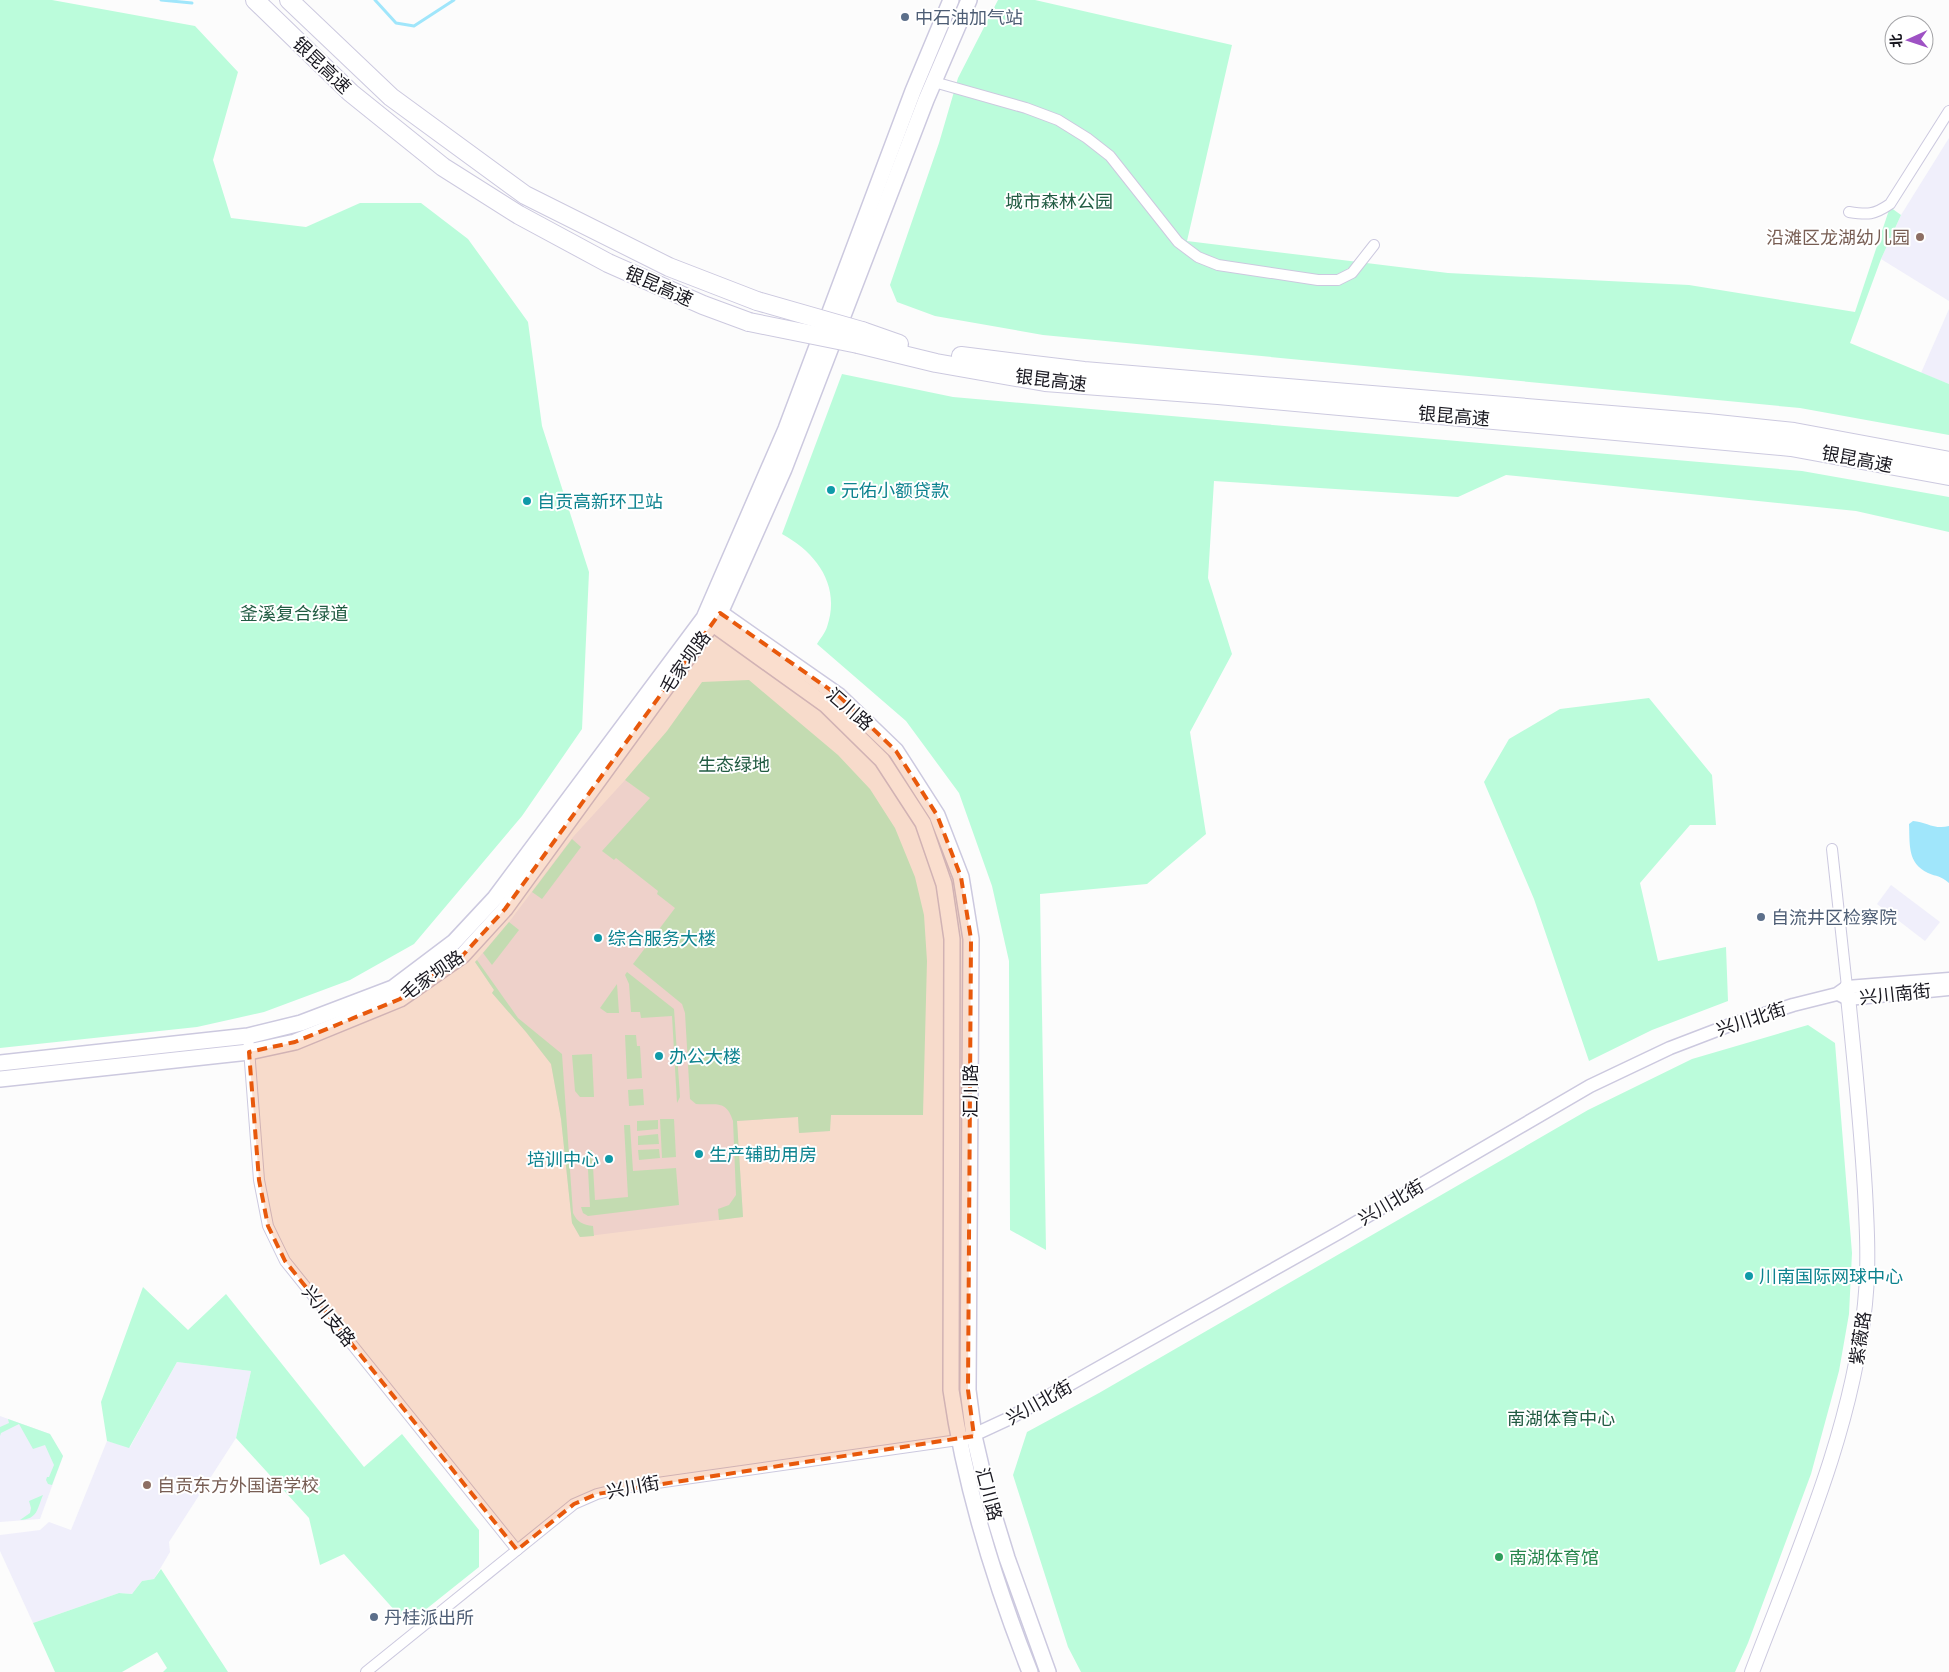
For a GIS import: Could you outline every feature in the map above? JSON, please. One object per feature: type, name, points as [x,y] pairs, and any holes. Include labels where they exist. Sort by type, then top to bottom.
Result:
[{"type":"highway","name":"银昆高速","points":[[255,0],[351,93],[443,168],[519,215],[608,263],[703,305],[749,322],[860,338],[923,352],[1056,368],[1708,423],[1794,432],[1949,462]]},
{"type":"highway","name":"银昆高速","points":[[289,0],[390,98],[525,194],[669,267],[757,301],[936,363],[1045,382],[1218,395],[1791,446],[1949,476]]},
{"type":"main road","points":[[712,615],[786,429],[913,91],[951,0]]},
{"type":"main road","points":[[712,615],[784,469],[934,82],[968,0]]},
{"type":"main road","name":"毛家坝路","points":[[0,1062],[248,1036],[301,1024],[393,988],[454,942],[495,898],[712,615]]},
{"type":"main road","name":"毛家坝路","points":[[0,1079],[249,1052],[295,1042],[400,999],[463,956],[505,908],[712,615]]},
{"type":"main road","name":"汇川路","points":[[712,615],[839,696],[896,751],[937,815],[961,877],[971,939],[968,1390],[974,1436],[988,1496],[1007,1558],[1048,1672]]},
{"type":"main road","name":"汇川路","points":[[712,615],[826,705],[882,760],[923,823],[944,884],[952,939],[951,1390],[958,1440],[969,1489],[991,1564],[1030,1672]]},
{"type":"main road","name":"紫薇路","points":[[1752,1672],[1840,1434],[1855,1368],[1865,1304],[1868,1251],[1862,1132],[1844,993]]},
{"type":"street","points":[[934,82],[1026,108],[1058,120],[1087,138],[1110,156],[1178,242],[1198,257],[1218,265],[1318,280],[1338,280],[1352,273],[1374,245]]},
{"type":"street","points":[[1849,212],[1867,215],[1879,212],[1890,204],[1949,111]]},
{"type":"street","points":[[1832,849],[1844,993]]},
{"type":"street","name":"兴川南街","points":[[1844,993],[1949,979]]},
{"type":"street","name":"兴川南街","points":[[1844,993],[1949,989]]},
{"type":"street","name":"兴川北街","points":[[958,1440],[974,1436],[1015,1415],[1331,1237],[1590,1086],[1670,1048],[1730,1025],[1793,1005],[1844,993]]},
{"type":"street","name":"兴川支路","points":[[248,1036],[259,1180],[268,1226],[285,1261],[517,1550]]},
{"type":"street","name":"兴川街","points":[[366,1672],[574,1504],[597,1494],[667,1481],[958,1440]]},
{"type":"highlighted area","points":[[720,613],[839,696],[896,751],[937,815],[961,877],[971,939],[968,1390],[974,1436],[597,1494],[574,1504],[517,1550],[285,1261],[268,1226],[259,1180],[249,1052],[295,1042],[400,999],[463,955],[505,909]]},
{"type":"shaded area","name":"沿滩区龙湖幼儿园","points":[[1949,138],[1949,301],[1881,259],[1901,215]]},
{"type":"shaded area","points":[[1949,309],[1949,384],[1921,373]]},
{"type":"shaded area","points":[[625,780],[651,798],[830,1131],[799,1133],[798,1117],[737,1121],[743,1217],[580,1237],[572,1223],[561,1119],[551,1064],[492,993],[494,990],[475,962],[509,922],[573,837]]},
{"type":"shaded area","points":[[1891,885],[1940,922],[1925,941],[1877,904]]},
{"type":"shaded area","name":"自贡东方外国语学校","points":[[177,1362],[251,1371],[236,1438],[169,1542],[170,1552],[154,1579],[142,1581],[132,1594],[119,1593],[33,1623],[0,1551],[0,1535],[40,1530],[49,1522],[71,1530],[107,1441],[130,1447]]},
{"type":"shaded area","points":[[0,1416],[50,1434],[63,1456],[40,1519],[0,1522]]},
{"type":"green space","name":"釜溪复合绿道","points":[[0,0],[52,0],[195,26],[238,72],[213,160],[231,218],[306,227],[360,203],[421,203],[468,239],[528,322],[542,426],[589,572],[582,729],[522,816],[414,944],[350,980],[264,1012],[197,1027],[0,1048]]},
{"type":"green space","name":"城市森林公园","points":[[998,0],[1035,0],[1232,45],[1187,241],[1448,273],[1689,285],[1855,312],[1890,207],[1901,215],[1881,259],[1850,343],[1949,384],[1949,435],[1800,408],[1043,335],[935,316],[897,302],[890,285],[939,143],[958,78]]},
{"type":"green space","points":[[842,374],[953,397],[1802,471],[1949,497],[1949,532],[1856,511],[1506,475],[1458,497],[1214,481],[1208,578],[1232,654],[1190,732],[1206,834],[1147,884],[1040,894],[1046,1250],[1010,1230],[1009,961],[992,886],[959,793],[906,721],[817,644],[826,629],[831,612],[831,598],[828,585],[823,572],[806,551],[782,534]]},
{"type":"green space","name":"生态绿地","points":[[749,680],[838,755],[870,789],[895,828],[915,877],[924,915],[927,961],[923,1115],[831,1115],[830,1131],[799,1133],[798,1117],[737,1121],[743,1217],[719,1220],[718,1209],[729,1205],[736,1195],[733,1121],[727,1109],[723,1106],[696,1104],[690,1099],[685,1013],[682,1004],[633,964],[675,908],[657,894],[658,891],[616,858],[614,860],[602,851],[650,798],[625,780],[667,731],[702,682]]},
{"type":"green space","points":[[1649,698],[1712,775],[1716,825],[1690,825],[1640,883],[1658,961],[1726,947],[1728,1001],[1652,1030],[1589,1061],[1534,899],[1484,782],[1509,739],[1560,709]]},
{"type":"green space","points":[[572,839],[581,847],[542,899],[532,892]]},
{"type":"green space","points":[[509,922],[519,930],[492,965],[483,953]]},
{"type":"green space","points":[[477,960],[518,1018],[562,1054],[573,1213],[581,1223],[593,1226],[594,1236],[580,1237],[572,1223],[561,1119],[551,1064],[492,993],[494,990],[475,962]]},
{"type":"green space","points":[[627,972],[674,1009],[680,1097],[677,1103],[672,1016],[641,1018],[640,1012],[631,1012],[629,984],[625,975]]},
{"type":"green space","points":[[617,984],[619,1013],[607,1013],[600,1008]]},
{"type":"green space","name":"南湖体育中心","points":[[1808,1025],[1835,1043],[1852,1253],[1849,1314],[1839,1371],[1811,1474],[1748,1643],[1735,1672],[1081,1672],[1068,1647],[1013,1475],[1027,1432],[1099,1393],[1588,1110],[1692,1059]]},
{"type":"green space","points":[[625,1035],[636,1035],[637,1046],[640,1046],[642,1078],[627,1079]]},
{"type":"green space","points":[[592,1054],[594,1097],[580,1097],[575,1091],[572,1055]]},
{"type":"green space","points":[[643,1089],[644,1105],[629,1106],[628,1090]]},
{"type":"green space","points":[[660,1119],[674,1119],[676,1157],[662,1158]]},
{"type":"green space","points":[[658,1120],[658,1129],[637,1131],[637,1121]]},
{"type":"green space","points":[[624,1125],[630,1125],[633,1171],[676,1168],[679,1205],[588,1216],[583,1213],[581,1207],[590,1207],[587,1151],[592,1150],[595,1200],[628,1197]]},
{"type":"green space","points":[[658,1134],[659,1144],[638,1145],[638,1136]]},
{"type":"green space","points":[[659,1149],[660,1158],[639,1160],[638,1150]]},
{"type":"green space","points":[[143,1287],[188,1330],[226,1294],[364,1467],[402,1434],[479,1530],[479,1567],[405,1626],[397,1613],[344,1554],[320,1565],[309,1518],[236,1438],[251,1371],[177,1362],[129,1448],[107,1441],[101,1402]]},
{"type":"green space","points":[[8,1419],[50,1434],[63,1456],[52,1485],[48,1484],[46,1480],[54,1465],[45,1445],[33,1449],[19,1424],[1,1433],[0,1436],[0,1427],[9,1423]]},
{"type":"green space","points":[[43,1495],[34,1515],[20,1520],[30,1513],[29,1501]]},
{"type":"green space","points":[[161,1569],[228,1672],[163,1672],[167,1668],[157,1652],[122,1672],[55,1672],[33,1623],[119,1593],[132,1594],[142,1581],[154,1579]]},
{"type":"water","points":[[1913,821],[1935,826],[1949,826],[1949,883],[1941,877],[1921,869],[1916,864],[1910,846],[1909,824]]},
{"type":"waterway","points":[[161,0],[192,3]]},
{"type":"waterway","points":[[375,0],[396,23],[414,26],[454,0]]},
{"type":"place","name":"中石油加气站","points":[[905,17]]},
{"type":"place","name":"沿滩区龙湖幼儿园","points":[[1920,237]]},
{"type":"place","name":"元佑小额贷款","points":[[831,490]]},
{"type":"place","name":"自贡高新环卫站","points":[[527,501]]},
{"type":"place","name":"自流井区检察院","points":[[1761,917]]},
{"type":"place","name":"综合服务大楼","points":[[598,938]]},
{"type":"place","name":"办公大楼","points":[[659,1056]]},
{"type":"place","name":"生产辅助用房","points":[[699,1154]]},
{"type":"place","name":"培训中心","points":[[609,1159]]},
{"type":"place","name":"川南国际网球中心","points":[[1749,1276]]},
{"type":"place","name":"自贡东方外国语学校","points":[[147,1485]]},
{"type":"place","name":"南湖体育馆","points":[[1499,1557]]},
{"type":"place","name":"丹桂派出所","points":[[374,1617]]}]
